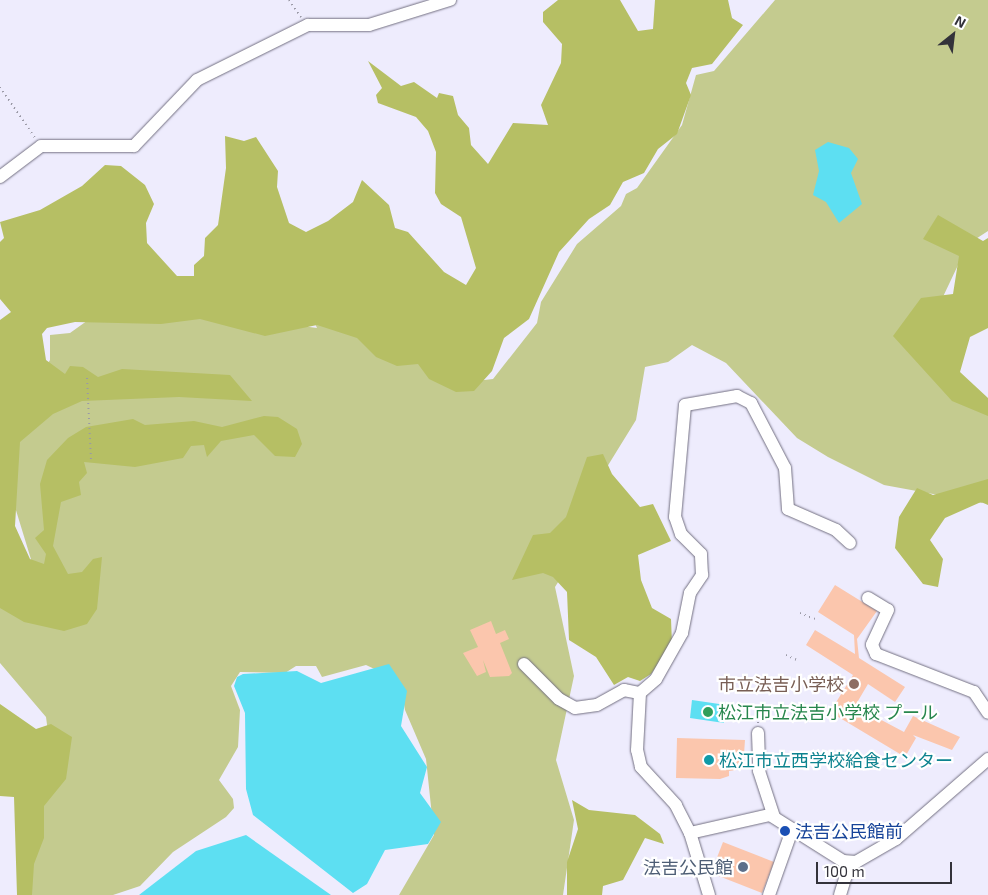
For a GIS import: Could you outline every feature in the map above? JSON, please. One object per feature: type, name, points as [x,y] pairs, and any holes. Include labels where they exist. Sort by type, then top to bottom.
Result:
[{"type":"street","points":[[0,177],[41,146],[134,146],[197,80],[308,25],[369,25],[450,0]]},
{"type":"street","points":[[709,895],[690,833],[676,805],[641,767],[637,750],[640,693],[656,678],[682,633],[690,594],[702,575],[701,554],[681,534],[675,517],[685,405],[736,396],[751,403],[785,468],[788,509],[836,530],[850,543]]},
{"type":"street","points":[[868,598],[888,610],[872,645],[876,654],[974,692],[988,713]]},
{"type":"street","points":[[524,664],[559,699],[575,708],[597,705],[624,690],[640,693]]},
{"type":"street","points":[[758,732],[759,772],[774,817]]},
{"type":"street","points":[[840,895],[850,862],[896,839],[988,758]]},
{"type":"street","points":[[690,833],[759,814],[774,817],[792,830],[850,862]]},
{"type":"street","points":[[769,895],[792,830]]},
{"type":"path","points":[[289,0],[308,25]]},
{"type":"path","points":[[0,87],[41,146]]},
{"type":"path","points":[[87,378],[91,461]]},
{"type":"path","points":[[800,613],[815,619]]},
{"type":"path","points":[[786,655],[799,661]]},
{"type":"path","points":[[758,732],[759,706]]},
{"type":"green space","points":[[558,0],[620,0],[638,31],[653,29],[655,0],[728,0],[732,18],[743,25],[712,64],[692,68],[686,83],[691,95],[677,134],[658,149],[644,173],[623,182],[610,205],[589,219],[559,252],[529,319],[504,338],[492,371],[474,391],[456,392],[429,379],[418,364],[397,366],[376,357],[357,338],[317,325],[265,336],[200,319],[161,324],[75,322],[47,328],[42,334],[46,360],[65,374],[70,366],[83,367],[98,377],[122,369],[230,375],[252,401],[179,397],[82,401],[53,414],[20,442],[15,526],[30,559],[44,564],[46,554],[35,538],[44,530],[40,484],[47,460],[68,438],[86,427],[133,419],[145,425],[194,421],[222,427],[264,416],[278,417],[297,429],[302,444],[295,457],[275,456],[254,435],[221,441],[207,457],[204,445],[191,446],[183,458],[135,467],[84,462],[87,473],[79,482],[81,495],[61,502],[53,546],[68,574],[82,572],[93,559],[102,557],[97,609],[87,624],[64,631],[24,622],[0,608],[0,320],[11,312],[0,299],[0,242],[4,238],[0,222],[40,210],[82,186],[105,165],[121,166],[145,185],[154,204],[146,223],[147,243],[177,276],[194,276],[194,265],[204,256],[205,238],[218,225],[226,168],[225,136],[244,141],[256,137],[278,171],[277,187],[289,223],[306,232],[328,221],[353,202],[362,180],[389,205],[395,228],[408,232],[444,272],[466,285],[476,268],[461,217],[441,204],[435,193],[436,152],[428,131],[416,117],[378,103],[376,95],[382,88],[368,61],[401,86],[414,82],[437,98],[439,93],[453,96],[458,115],[469,128],[471,145],[488,164],[513,123],[548,125],[541,105],[561,63],[562,44],[543,22],[543,12]]},
{"type":"green space","points":[[775,0],[988,0],[988,231],[968,244],[941,301],[910,332],[988,409],[988,498],[982,503],[884,485],[828,457],[797,438],[726,363],[692,345],[668,362],[645,367],[636,420],[607,467],[587,536],[555,587],[574,676],[556,760],[574,820],[563,895],[399,895],[434,835],[426,759],[405,710],[400,681],[366,665],[322,677],[316,666],[296,666],[285,673],[240,672],[231,686],[240,710],[238,747],[219,780],[233,799],[234,808],[226,817],[173,852],[140,886],[113,895],[29,895],[26,856],[50,747],[46,717],[0,663],[0,581],[41,592],[0,458],[0,442],[50,360],[50,335],[70,333],[105,308],[192,311],[317,328],[304,299],[459,383],[493,379],[537,323],[541,302],[577,244],[621,206],[626,194],[637,188],[682,125],[696,75],[714,71]]},
{"type":"green space","points":[[938,215],[983,241],[988,238],[988,328],[970,337],[960,372],[988,398],[988,416],[952,401],[893,336],[921,298],[953,294],[959,256],[923,239]]},
{"type":"green space","points":[[603,454],[612,474],[640,507],[653,504],[671,541],[638,555],[641,580],[652,608],[671,619],[672,644],[651,674],[640,681],[628,677],[614,685],[596,657],[569,640],[567,592],[553,577],[543,573],[512,580],[533,535],[550,533],[566,517],[587,457]]},
{"type":"green space","points":[[988,479],[988,505],[981,502],[945,518],[930,540],[943,559],[938,587],[923,584],[895,548],[899,517],[917,488],[933,495]]},
{"type":"green space","points":[[0,704],[36,729],[51,724],[72,737],[66,779],[44,806],[44,838],[34,864],[32,895],[17,895],[14,797],[0,796]]},
{"type":"green space","points":[[572,800],[589,810],[635,815],[660,834],[664,844],[645,838],[623,880],[603,886],[602,895],[567,895],[567,862],[578,829]]},
{"type":"water","points":[[828,142],[849,148],[858,159],[851,173],[862,204],[839,223],[826,202],[813,195],[819,171],[815,150]]},
{"type":"water","points":[[389,664],[407,691],[401,726],[427,767],[420,793],[441,822],[428,844],[385,850],[367,884],[353,893],[253,815],[246,789],[245,713],[234,686],[237,677],[243,674],[297,671],[321,683]]},
{"type":"water","name":"松江市立法吉小学校 プール","points":[[692,700],[726,705],[724,723],[690,718]]},
{"type":"water","points":[[246,835],[331,895],[139,895],[196,851]]},
{"type":"building","points":[[835,585],[877,611],[857,639],[859,658],[905,687],[895,702],[868,684],[855,706],[904,732],[913,716],[960,737],[952,750],[913,735],[916,738],[905,757],[830,712],[853,675],[806,645],[815,630],[855,654],[854,635],[818,612]]},
{"type":"building","points":[[491,621],[496,634],[505,630],[509,639],[500,643],[512,673],[509,676],[490,677],[483,660],[486,672],[477,676],[463,653],[478,647],[470,630]]},
{"type":"building","name":"松江市立西学校給食センター","points":[[677,738],[745,740],[743,769],[729,771],[729,776],[720,779],[676,778]]},
{"type":"building","name":"法吉公民館","points":[[723,842],[774,862],[762,893],[711,873]]},
{"type":"place","name":"市立法吉小学校","points":[[854,684]]},
{"type":"place","name":"松江市立法吉小学校 プール","points":[[708,712]]},
{"type":"place","name":"松江市立西学校給食センター","points":[[709,760]]},
{"type":"place","name":"法吉公民館前","points":[[785,831]]},
{"type":"place","name":"法吉公民館","points":[[743,867]]}]
